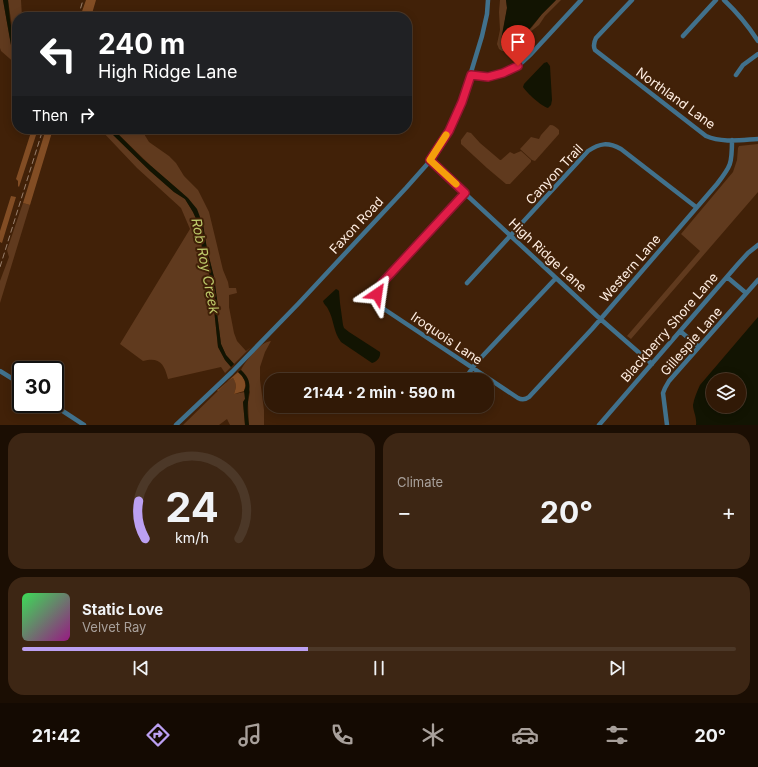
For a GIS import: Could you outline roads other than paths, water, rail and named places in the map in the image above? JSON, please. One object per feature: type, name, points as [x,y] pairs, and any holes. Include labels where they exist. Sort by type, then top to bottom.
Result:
[{"type":"street","name":"Faxon Road","points":[[176,425],[232,372],[292,310],[406,188],[430,160],[449,131],[462,102],[482,36],[487,14],[488,0]]},
{"type":"street","points":[[471,75],[488,77],[503,73],[518,66],[581,0]]},
{"type":"street","name":"Northland Lane","points":[[632,0],[596,38],[594,48],[597,52],[706,136],[718,140],[758,139]]},
{"type":"street","points":[[683,36],[716,0]]},
{"type":"street","points":[[724,0],[746,22],[758,41]]},
{"type":"street","points":[[736,75],[743,65],[758,54]]},
{"type":"street","name":"Western Lane","points":[[524,400],[529,397],[600,319],[717,184],[728,170],[732,158],[732,140]]},
{"type":"street","name":"Canyon Trail","points":[[467,284],[588,151],[599,145],[608,144],[621,149],[696,207]]},
{"type":"street","name":"High Ridge Lane","points":[[430,160],[600,319],[652,364]]},
{"type":"street","name":"Iroquois Lane","points":[[465,193],[382,283],[378,290],[377,297],[379,303],[384,309],[521,400],[524,400]]},
{"type":"street","name":"Blackberry Shore Lane","points":[[599,425],[742,259],[758,245]]},
{"type":"street","points":[[727,277],[746,293]]},
{"type":"street","points":[[469,373],[556,278]]},
{"type":"street","name":"Gillespie Lane","points":[[667,425],[663,393],[665,388],[758,280]]},
{"type":"street","points":[[680,331],[699,347]]},
{"type":"street","points":[[0,371],[12,378]]},
{"type":"street","points":[[64,412],[84,425]]},
{"type":"railway","points":[[79,12],[83,0]]},
{"type":"railway","points":[[0,267],[41,134]]},
{"type":"water label","name":"Rob Roy Creek","points":[[206,266]]}]
